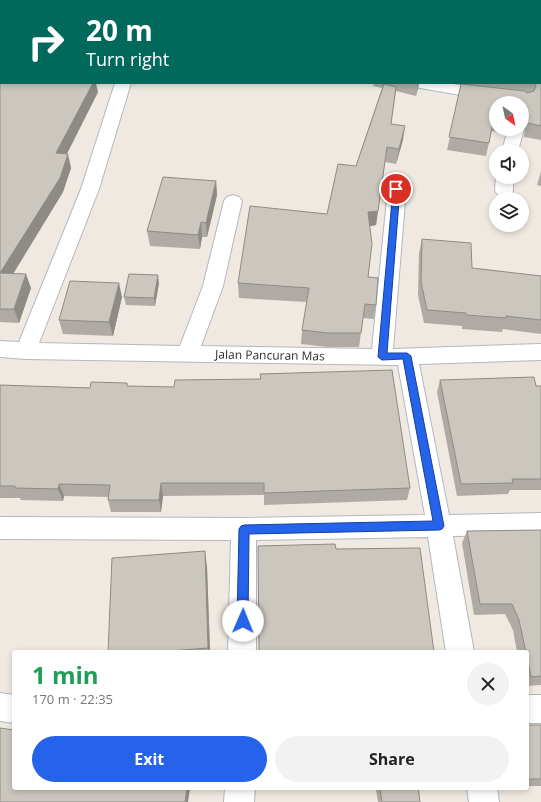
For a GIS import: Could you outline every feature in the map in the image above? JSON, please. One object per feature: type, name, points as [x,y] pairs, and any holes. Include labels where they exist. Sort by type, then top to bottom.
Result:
[{"type":"street","points":[[26,351],[90,189],[118,84]]},
{"type":"street","points":[[426,84],[501,96]]},
{"type":"street","points":[[382,357],[396,189]]},
{"type":"street","points":[[187,354],[213,286],[233,201]]},
{"type":"street","name":"Jalan Pancuran Mas","points":[[0,349],[26,351],[382,357],[541,352]]},
{"type":"street","points":[[407,356],[439,526],[460,650]]},
{"type":"street","points":[[0,528],[244,529],[541,524]]},
{"type":"street","points":[[242,650],[244,529]]},
{"type":"street","points":[[0,707],[12,709]]},
{"type":"street","points":[[529,709],[541,709]]},
{"type":"street","points":[[239,802],[240,790]]},
{"type":"street","points":[[482,790],[484,802]]},
{"type":"building","points":[[0,84],[92,84],[56,153],[68,154],[60,178],[0,273]]},
{"type":"building","points":[[384,84],[396,87],[391,124],[405,126],[399,149],[387,147],[378,211],[368,212],[372,244],[368,277],[378,278],[376,305],[365,304],[361,333],[328,333],[302,330],[309,288],[238,283],[250,206],[327,214],[338,164],[356,166]]},
{"type":"building","points":[[461,84],[525,91],[527,93],[534,91],[536,86],[535,84],[541,84],[541,126],[529,123],[529,96],[489,96],[489,136],[490,136],[489,143],[449,137]]},
{"type":"building","points":[[163,177],[216,181],[206,223],[201,222],[198,235],[147,231]]},
{"type":"building","points":[[422,239],[471,243],[472,268],[541,276],[541,320],[506,316],[506,318],[466,315],[466,313],[427,310],[421,282]]},
{"type":"building","points":[[0,273],[26,274],[14,309],[0,309]]},
{"type":"building","points":[[129,274],[158,275],[154,298],[124,297]]},
{"type":"building","points":[[70,281],[119,283],[109,322],[59,320]]},
{"type":"building","points":[[392,370],[410,488],[264,493],[264,483],[161,483],[159,500],[108,500],[110,485],[59,484],[58,489],[15,488],[15,486],[0,486],[0,385],[90,388],[91,382],[127,383],[127,386],[174,387],[175,380],[261,379],[260,374]]},
{"type":"building","points":[[534,377],[536,386],[541,386],[541,479],[512,479],[513,483],[461,484],[440,380]]},
{"type":"building","points":[[541,530],[541,676],[531,677],[529,666],[529,650],[526,650],[519,620],[512,604],[480,604],[467,531]]},
{"type":"building","points":[[335,544],[336,549],[420,548],[434,650],[259,650],[258,546]]},
{"type":"building","points":[[205,551],[208,648],[182,650],[108,650],[112,558]]},
{"type":"building","points":[[529,725],[541,725],[541,779],[529,779]]},
{"type":"building","points":[[0,728],[12,730],[12,790],[187,790],[185,802],[0,802]]},
{"type":"building","points":[[380,790],[418,790],[420,802],[382,802]]},
{"type":"route","points":[[243,621],[244,529],[439,526],[407,356],[382,357],[396,189]]}]
